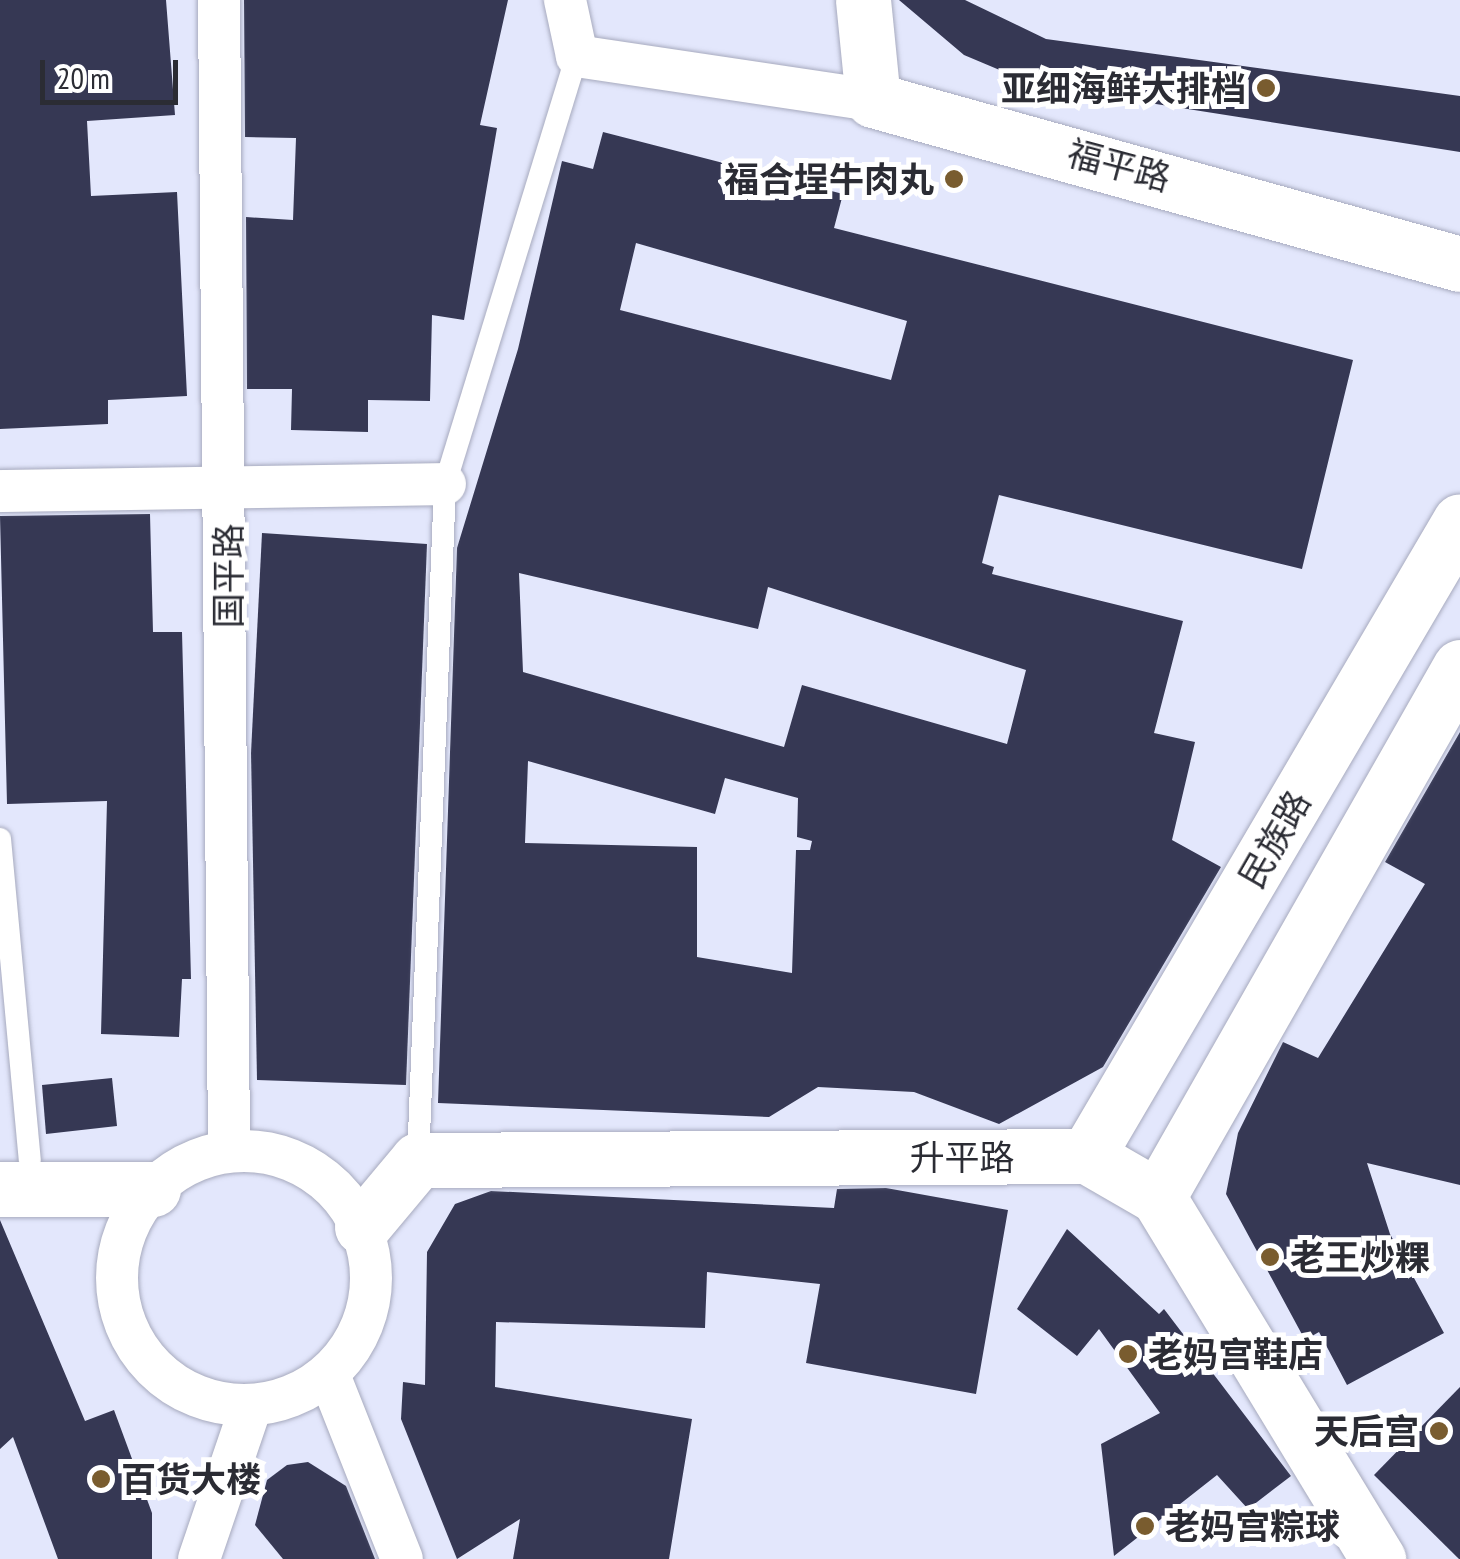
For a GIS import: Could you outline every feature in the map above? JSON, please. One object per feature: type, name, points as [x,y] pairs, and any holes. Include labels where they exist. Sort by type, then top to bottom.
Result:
[{"type":"street","name":"国平路","points":[[219,0],[228,486],[229,1152]]},
{"type":"street","points":[[565,0],[576,56],[873,100],[863,0]]},
{"type":"street","name":"福平路","points":[[873,100],[1460,264]]},
{"type":"street","points":[[0,492],[445,484]]},
{"type":"street","name":"民族路","points":[[1087,1156],[1460,521]]},
{"type":"street","points":[[1158,1198],[1460,667]]},
{"type":"street","points":[[229,1152],[270,1153],[308,1167],[340,1193],[362,1227],[372,1266],[370,1307],[354,1344],[328,1376],[293,1396],[250,1406],[207,1401],[168,1382],[126,1324],[116,1268],[127,1225],[153,1189],[187,1164],[229,1152]]},
{"type":"street","points":[[1087,1156],[1158,1198],[1378,1559]]},
{"type":"street","name":"升平路","points":[[418,1160],[1087,1156]]},
{"type":"street","points":[[362,1227],[418,1160]]},
{"type":"street","points":[[15,1174],[153,1189]]},
{"type":"street","points":[[328,1376],[402,1559]]},
{"type":"street","points":[[200,1559],[250,1406]]},
{"type":"lane","points":[[418,1160],[445,484],[576,56]]},
{"type":"lane","points":[[0,840],[15,1174]]},
{"type":"building","points":[[0,0],[166,0],[175,115],[87,121],[91,196],[177,192],[187,396],[108,400],[108,424],[0,429]]},
{"type":"building","points":[[244,0],[508,0],[480,125],[497,128],[464,320],[432,315],[430,401],[368,400],[368,432],[291,430],[292,389],[247,389],[246,217],[293,220],[296,138],[245,137]]},
{"type":"building","points":[[899,0],[965,0],[1046,39],[1460,96],[1460,152],[1035,85],[964,55]]},
{"type":"building","points":[[603,132],[843,194],[834,228],[1353,360],[1302,569],[999,495],[982,563],[994,567],[992,574],[1183,621],[1154,733],[1195,742],[1172,840],[1221,867],[1103,1067],[999,1124],[914,1092],[818,1087],[769,1117],[438,1103],[457,548],[518,349],[562,161],[593,169]],"holes":[[[636,243],[907,321],[891,380],[620,310]],[[519,573],[758,629],[768,587],[1026,670],[1007,744],[802,685],[784,747],[523,672]],[[528,761],[715,814],[725,778],[798,798],[797,837],[812,841],[810,850],[796,850],[792,973],[697,957],[697,847],[525,843]]]},
{"type":"building","points":[[150,514],[153,632],[182,632],[191,979],[182,979],[179,1037],[101,1034],[107,801],[7,804],[0,516]]},
{"type":"building","points":[[262,533],[427,544],[406,1085],[257,1080],[251,753]]},
{"type":"building","points":[[1460,732],[1460,1185],[1367,1163],[1390,1234],[1444,1333],[1347,1385],[1319,1332],[1305,1340],[1226,1194],[1238,1133],[1283,1042],[1318,1058],[1425,884],[1385,862]]},
{"type":"building","points":[[112,1078],[117,1126],[46,1134],[42,1085]]},
{"type":"building","points":[[886,1188],[1008,1210],[976,1394],[806,1363],[820,1284],[707,1272],[705,1328],[496,1322],[495,1387],[692,1419],[669,1559],[513,1559],[520,1519],[457,1559],[401,1419],[403,1382],[425,1385],[427,1252],[455,1204],[491,1191],[834,1208],[837,1189]]},
{"type":"building","points":[[0,1220],[85,1421],[114,1410],[152,1513],[152,1559],[58,1559],[13,1437],[0,1449]]},
{"type":"building","points":[[1067,1229],[1159,1314],[1164,1309],[1291,1476],[1248,1509],[1217,1475],[1114,1556],[1101,1444],[1160,1413],[1099,1329],[1077,1356],[1017,1309]]},
{"type":"building","name":"天后宫","points":[[1460,1387],[1460,1559],[1459,1559],[1374,1475]]},
{"type":"building","points":[[308,1462],[346,1486],[375,1559],[283,1559],[255,1525],[267,1480],[287,1465]]},
{"type":"place","name":"亚细海鲜大排档","points":[[1266,88]]},
{"type":"place","name":"福合埕牛肉丸","points":[[954,179]]},
{"type":"place","name":"老王炒粿","points":[[1270,1257]]},
{"type":"place","name":"老妈宫鞋店","points":[[1128,1354]]},
{"type":"place","name":"天后宫","points":[[1439,1431]]},
{"type":"place","name":"百货大楼","points":[[101,1479]]},
{"type":"place","name":"老妈宫粽球","points":[[1145,1526]]}]
